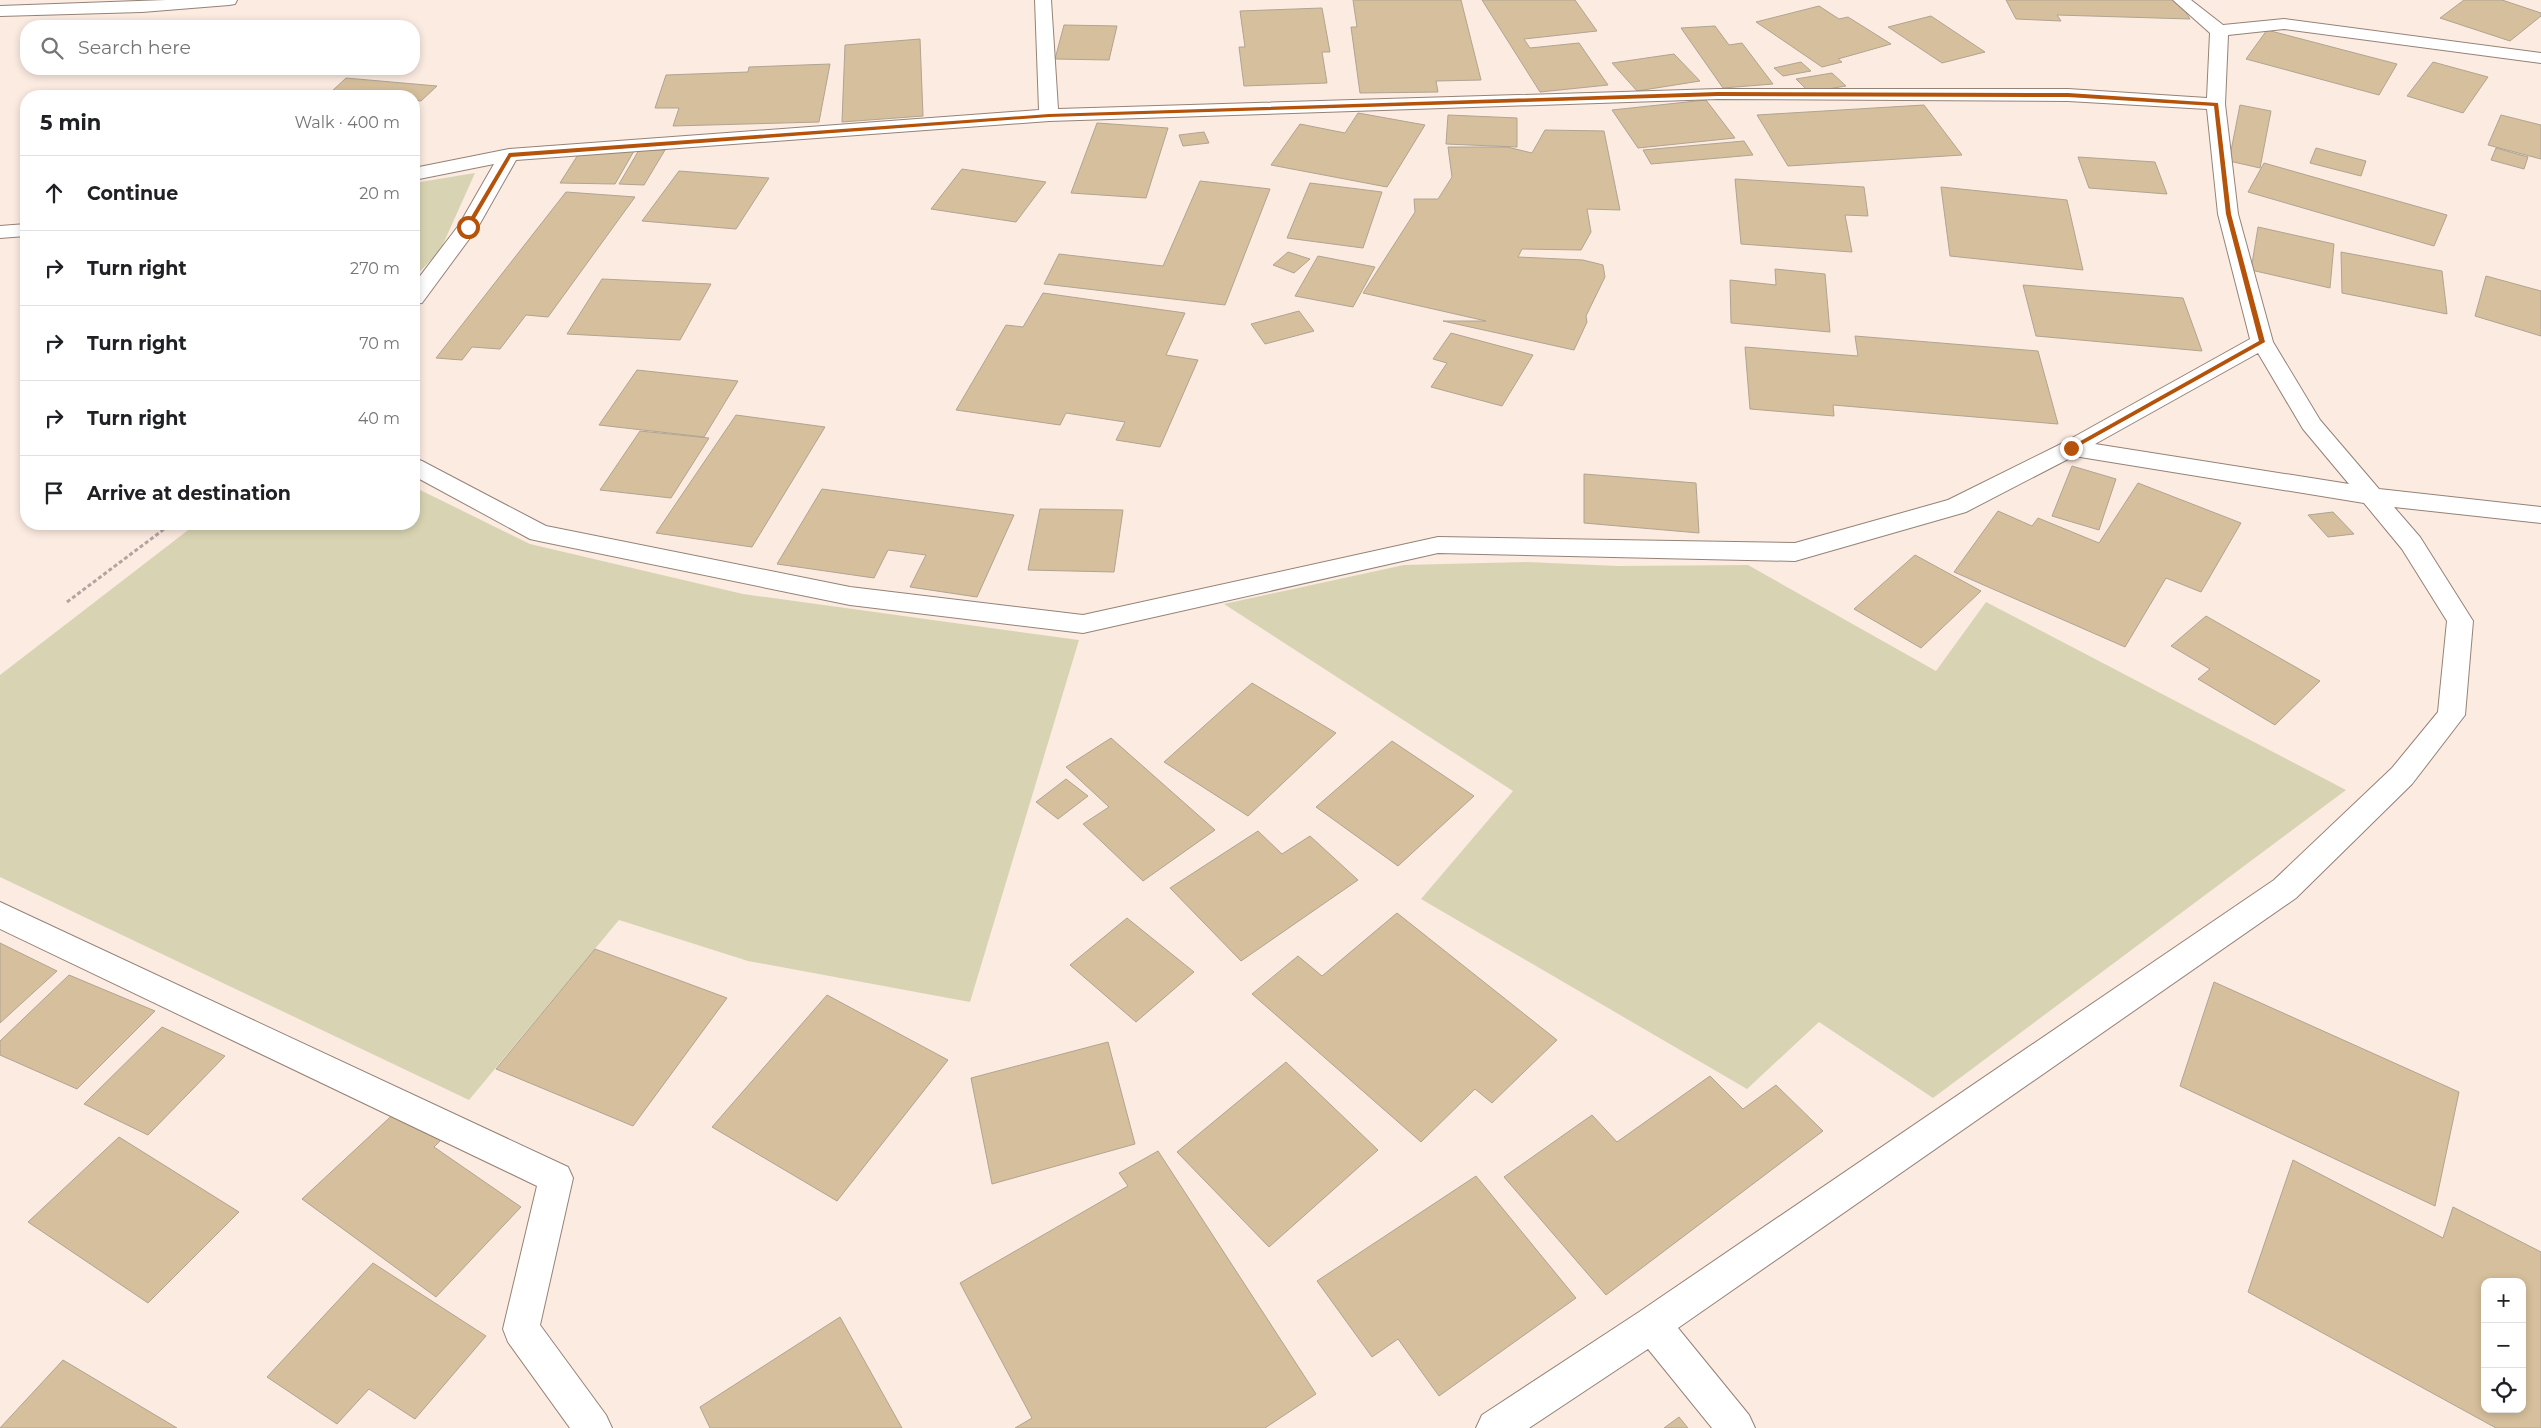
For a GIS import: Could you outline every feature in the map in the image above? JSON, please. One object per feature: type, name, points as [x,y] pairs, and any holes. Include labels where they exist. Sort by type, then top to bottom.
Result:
[{"type":"street","points":[[0,12],[142,7],[229,0]]},
{"type":"street","points":[[1043,0],[1044,54],[1049,115]]},
{"type":"street","points":[[2181,0],[2219,31],[2284,24],[2541,58]]},
{"type":"street","points":[[1495,1428],[1652,1324],[2285,889],[2402,776],[2451,715],[2460,621],[2411,543],[2311,424],[2262,342],[2228,214],[2216,104],[2219,31]]},
{"type":"street","points":[[420,173],[509,155],[1049,115],[1718,94],[2068,95],[2216,104]]},
{"type":"street","points":[[420,290],[468,227],[509,155]]},
{"type":"street","points":[[0,232],[20,230]]},
{"type":"street","points":[[420,469],[539,533],[850,596],[1083,624],[1438,545],[1795,552],[1957,506],[2071,448],[2262,342]]},
{"type":"street","points":[[2071,448],[2372,496],[2525,515],[2541,515]]},
{"type":"street","points":[[0,915],[556,1178],[521,1329],[593,1428]]},
{"type":"street","points":[[1652,1324],[1736,1428]]},
{"type":"path","points":[[67,602],[163,530]]},
{"type":"shaded area","points":[[475,173],[440,251],[420,271],[420,182]]},
{"type":"shaded area","points":[[420,490],[530,544],[743,594],[1079,640],[970,1002],[748,961],[619,920],[469,1100],[0,877],[0,675],[188,530],[420,530]]},
{"type":"shaded area","points":[[1527,562],[1618,566],[1748,565],[1936,671],[1986,602],[2346,790],[1933,1098],[1819,1022],[1747,1089],[1421,899],[1513,791],[1224,604],[1404,565]]},
{"type":"building","points":[[1353,0],[1461,0],[1481,80],[1436,81],[1438,92],[1360,93],[1351,27],[1357,27]]},
{"type":"building","points":[[1482,0],[1575,0],[1597,31],[1524,39],[1530,48],[1579,43],[1608,85],[1540,92]]},
{"type":"building","points":[[2006,0],[2178,0],[2190,19],[2057,15],[2061,21],[2016,19]]},
{"type":"building","points":[[2464,0],[2502,0],[2541,13],[2541,16],[2510,41],[2440,18]]},
{"type":"building","points":[[1819,6],[1839,19],[1848,17],[1891,44],[1838,59],[1842,62],[1822,67],[1756,22]]},
{"type":"building","points":[[1322,8],[1330,52],[1322,52],[1327,83],[1244,86],[1239,47],[1245,47],[1240,11]]},
{"type":"building","points":[[1931,16],[1985,52],[1942,63],[1888,27]]},
{"type":"building","points":[[1064,25],[1117,26],[1109,60],[1055,59]]},
{"type":"building","points":[[1715,26],[1729,45],[1742,43],[1773,84],[1723,88],[1681,28]]},
{"type":"building","points":[[2267,30],[2397,64],[2379,95],[2246,59]]},
{"type":"building","points":[[920,39],[923,116],[842,122],[845,45]]},
{"type":"building","points":[[1674,54],[1700,81],[1637,91],[1612,63]]},
{"type":"building","points":[[1801,62],[1811,71],[1783,76],[1774,68]]},
{"type":"building","points":[[2433,62],[2488,77],[2463,113],[2407,96]]},
{"type":"building","points":[[830,64],[819,122],[673,126],[679,108],[655,108],[666,75],[748,72],[749,67]]},
{"type":"building","points":[[1832,73],[1846,86],[1809,92],[1796,79]]},
{"type":"building","points":[[346,78],[437,86],[421,101],[420,90],[333,90]]},
{"type":"building","points":[[1706,100],[1735,138],[1638,148],[1612,110]]},
{"type":"building","points":[[1924,105],[1962,155],[1788,166],[1757,115]]},
{"type":"building","points":[[2240,105],[2271,111],[2260,168],[2229,161]]},
{"type":"building","points":[[1358,113],[1425,125],[1387,187],[1271,165],[1300,124],[1345,133]]},
{"type":"building","points":[[1448,115],[1517,118],[1517,147],[1446,144]]},
{"type":"building","points":[[2501,115],[2541,125],[2541,159],[2488,145]]},
{"type":"building","points":[[1097,123],[1168,128],[1146,198],[1071,193]]},
{"type":"building","points":[[1545,130],[1604,131],[1620,210],[1587,209],[1591,232],[1581,250],[1522,249],[1518,257],[1583,260],[1603,265],[1605,277],[1586,316],[1587,322],[1574,350],[1443,321],[1486,321],[1363,293],[1415,212],[1414,199],[1438,199],[1452,177],[1448,147],[1507,147],[1532,153]]},
{"type":"building","points":[[1204,132],[1209,143],[1183,146],[1179,135]]},
{"type":"building","points":[[1744,141],[1753,155],[1651,164],[1643,150]]},
{"type":"building","points":[[2316,148],[2366,161],[2361,176],[2310,163]]},
{"type":"building","points":[[2496,148],[2528,157],[2524,169],[2491,160]]},
{"type":"building","points":[[581,150],[634,151],[615,184],[560,183]]},
{"type":"building","points":[[639,150],[665,150],[644,185],[619,184]]},
{"type":"building","points":[[2078,157],[2155,162],[2167,194],[2089,188]]},
{"type":"building","points":[[2264,163],[2447,215],[2434,246],[2248,192]]},
{"type":"building","points":[[962,169],[1046,182],[1016,222],[931,209]]},
{"type":"building","points":[[679,171],[769,178],[736,229],[642,221]]},
{"type":"building","points":[[1735,179],[1864,187],[1868,216],[1845,215],[1852,252],[1741,244]]},
{"type":"building","points":[[1200,181],[1270,189],[1225,305],[1044,284],[1059,254],[1163,266]]},
{"type":"building","points":[[1310,183],[1382,192],[1363,248],[1287,238]]},
{"type":"building","points":[[1941,187],[2067,200],[2083,270],[1950,256]]},
{"type":"building","points":[[566,192],[635,197],[548,317],[526,315],[500,349],[472,347],[462,360],[436,358]]},
{"type":"building","points":[[2258,227],[2334,244],[2330,288],[2251,270]]},
{"type":"building","points":[[1288,252],[1310,259],[1294,273],[1273,265]]},
{"type":"building","points":[[2341,252],[2442,271],[2447,314],[2342,293]]},
{"type":"building","points":[[1318,256],[1375,267],[1353,307],[1295,296]]},
{"type":"building","points":[[1775,269],[1825,274],[1830,332],[1731,323],[1730,280],[1776,285]]},
{"type":"building","points":[[2486,276],[2541,291],[2541,336],[2475,316]]},
{"type":"building","points":[[602,279],[711,284],[680,340],[567,334]]},
{"type":"building","points":[[2023,285],[2183,298],[2202,351],[2036,336]]},
{"type":"building","points":[[1043,293],[1185,313],[1166,355],[1198,360],[1160,447],[1116,440],[1125,422],[1066,413],[1060,425],[956,410],[1006,325],[1023,327]]},
{"type":"building","points":[[1299,311],[1314,331],[1265,344],[1251,324]]},
{"type":"building","points":[[1451,333],[1533,355],[1502,406],[1431,387],[1447,363],[1433,359]]},
{"type":"building","points":[[1855,336],[2038,351],[2058,424],[1833,405],[1834,416],[1750,409],[1745,347],[1858,356]]},
{"type":"building","points":[[637,370],[738,381],[704,437],[599,425]]},
{"type":"building","points":[[736,415],[825,427],[752,547],[656,533]]},
{"type":"building","points":[[640,431],[709,438],[671,498],[600,490]]},
{"type":"building","points":[[2072,466],[2116,479],[2099,530],[2052,516]]},
{"type":"building","points":[[1584,474],[1696,483],[1699,533],[1584,523]]},
{"type":"building","points":[[2138,483],[2241,523],[2201,592],[2166,578],[2125,647],[1954,572],[1998,511],[2032,526],[2038,518],[2099,543]]},
{"type":"building","points":[[822,489],[1014,515],[977,597],[910,587],[926,555],[888,550],[874,578],[777,564]]},
{"type":"building","points":[[1040,509],[1123,510],[1114,572],[1028,570]]},
{"type":"building","points":[[2333,512],[2354,534],[2328,537],[2308,515]]},
{"type":"building","points":[[1915,555],[1981,591],[1921,648],[1854,609]]},
{"type":"building","points":[[2206,616],[2320,681],[2275,725],[2198,679],[2210,669],[2171,646]]},
{"type":"building","points":[[1252,683],[1336,733],[1248,816],[1164,762]]},
{"type":"building","points":[[1111,738],[1215,830],[1143,881],[1083,824],[1109,807],[1066,767]]},
{"type":"building","points":[[1392,741],[1474,796],[1398,866],[1316,807]]},
{"type":"building","points":[[1066,779],[1088,796],[1058,819],[1036,802]]},
{"type":"building","points":[[1258,831],[1282,854],[1310,836],[1358,880],[1241,961],[1170,888]]},
{"type":"building","points":[[1397,913],[1557,1040],[1492,1103],[1475,1089],[1421,1142],[1252,994],[1298,956],[1322,976]]},
{"type":"building","points":[[1127,918],[1194,972],[1136,1022],[1070,965]]},
{"type":"building","points":[[0,943],[57,971],[0,1023]]},
{"type":"building","points":[[595,949],[727,998],[633,1126],[496,1069]]},
{"type":"building","points":[[69,975],[155,1011],[77,1089],[0,1055],[0,1041]]},
{"type":"building","points":[[2214,982],[2459,1092],[2435,1206],[2180,1086]]},
{"type":"building","points":[[827,995],[948,1060],[837,1201],[712,1127]]},
{"type":"building","points":[[162,1027],[225,1056],[148,1135],[84,1104]]},
{"type":"building","points":[[1108,1042],[1135,1144],[992,1184],[971,1078]]},
{"type":"building","points":[[1286,1062],[1378,1150],[1269,1247],[1177,1152]]},
{"type":"building","points":[[1710,1076],[1743,1109],[1776,1085],[1823,1131],[1606,1295],[1504,1177],[1592,1115],[1617,1142]]},
{"type":"building","points":[[400,1108],[444,1137],[434,1147],[521,1207],[436,1297],[302,1199]]},
{"type":"building","points":[[119,1137],[239,1212],[148,1303],[28,1222]]},
{"type":"building","points":[[1158,1151],[1316,1394],[1265,1428],[1015,1428],[1032,1418],[960,1283],[1128,1186],[1119,1173]]},
{"type":"building","points":[[2293,1160],[2443,1238],[2453,1207],[2541,1252],[2541,1428],[2496,1428],[2248,1292]]},
{"type":"building","points":[[1476,1176],[1576,1298],[1439,1396],[1398,1339],[1372,1357],[1317,1281]]},
{"type":"building","points":[[373,1263],[486,1336],[415,1419],[369,1389],[337,1424],[267,1377]]},
{"type":"building","points":[[840,1317],[902,1428],[710,1428],[700,1407]]},
{"type":"building","points":[[63,1360],[177,1428],[0,1428]]},
{"type":"building","points":[[1679,1417],[1688,1428],[1664,1428]]},
{"type":"route","points":[[468,227],[509,155],[1049,115],[1718,94],[2068,95],[2216,104],[2228,214],[2262,342],[2071,448]]}]
